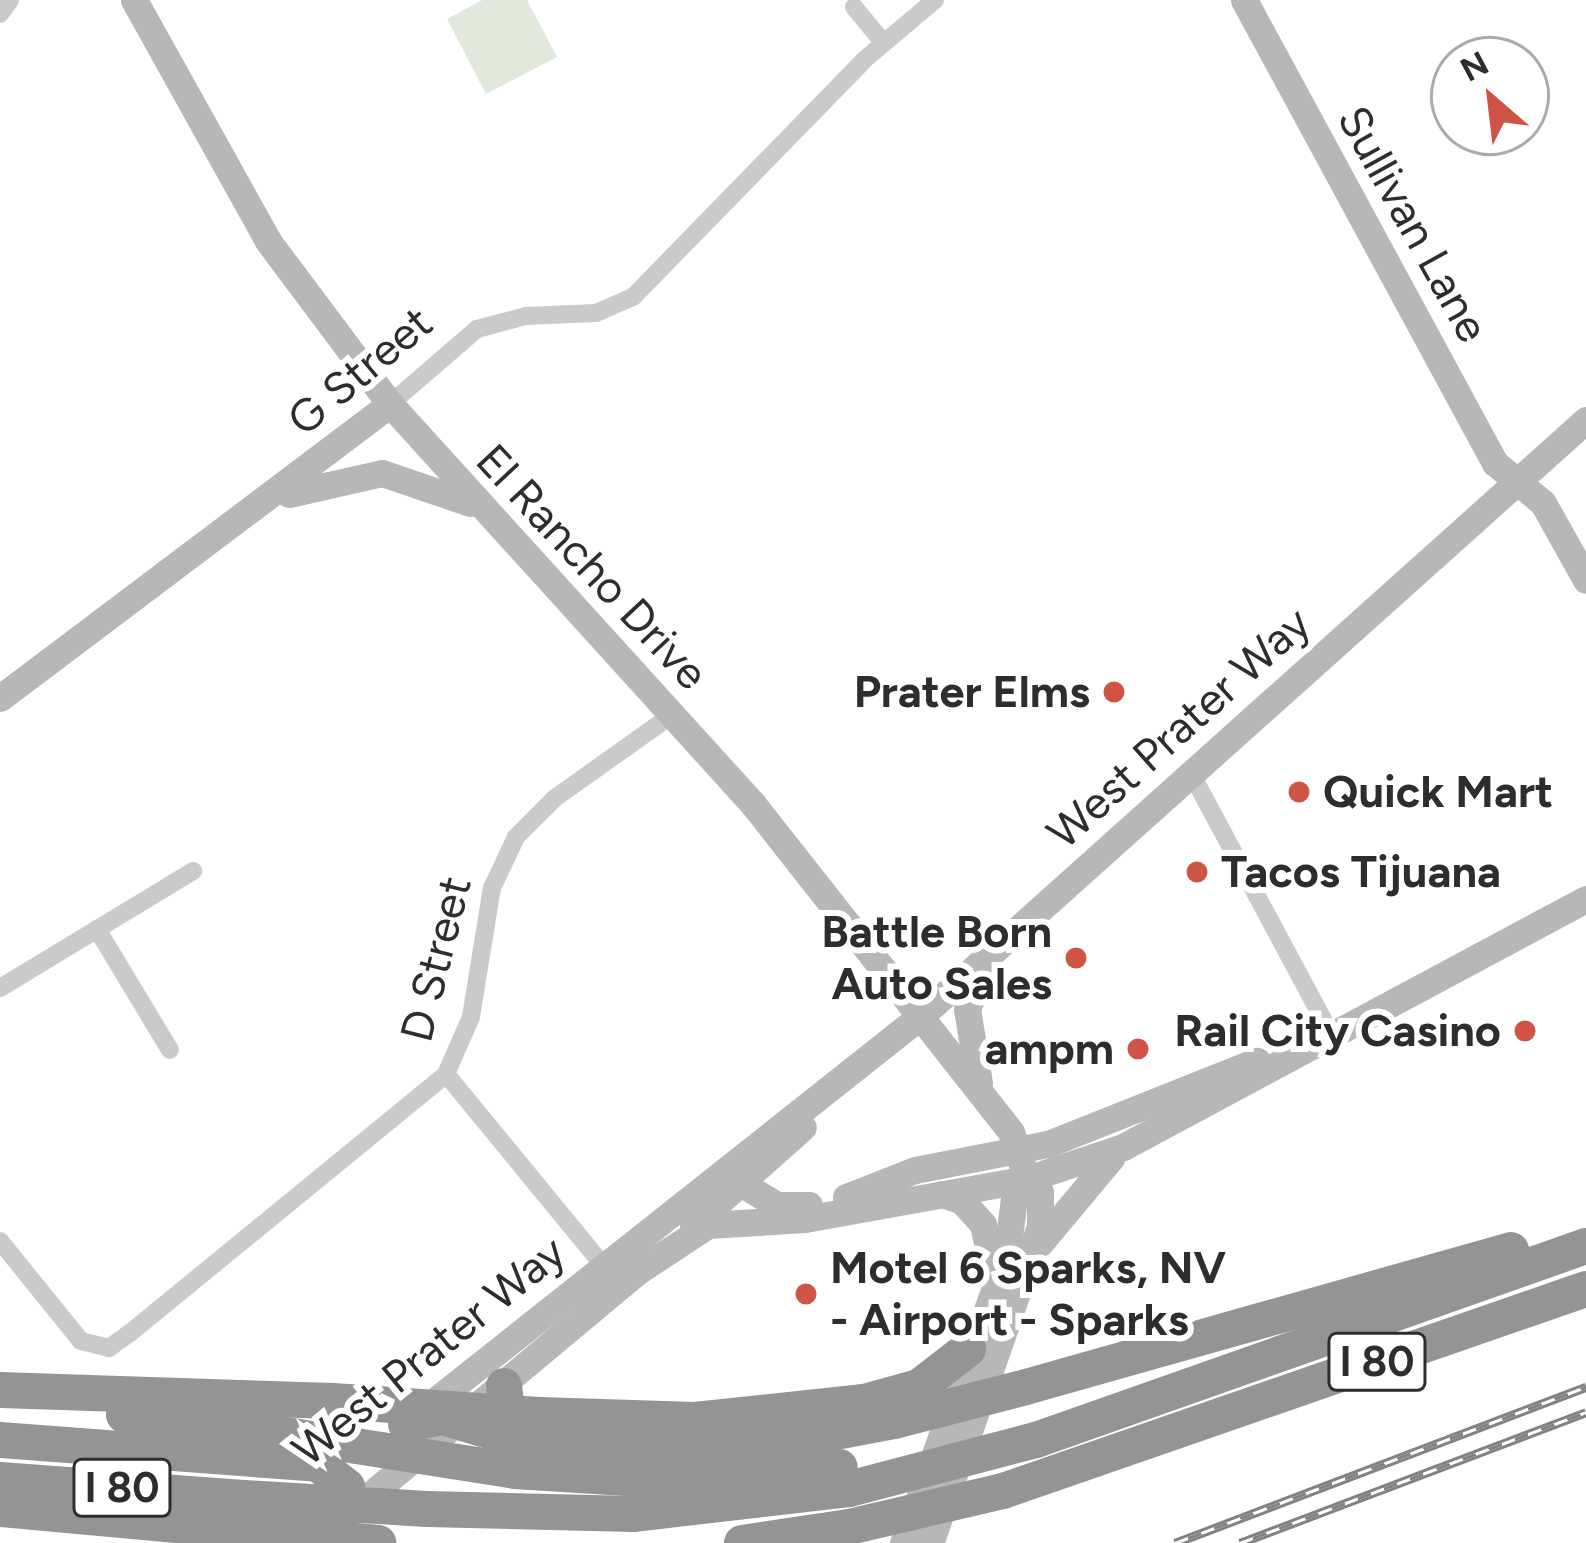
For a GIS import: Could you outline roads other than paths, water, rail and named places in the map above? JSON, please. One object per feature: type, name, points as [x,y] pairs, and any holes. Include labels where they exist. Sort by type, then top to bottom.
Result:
[{"type":"highway","points":[[406,1424],[462,1421],[520,1445],[576,1447],[735,1445],[894,1421],[1507,1251],[1586,1243]]},
{"type":"highway","name":"I 80","points":[[0,1480],[428,1509],[633,1514],[952,1463],[1036,1440],[1586,1243]]},
{"type":"highway","name":"I 80","points":[[742,1543],[861,1535],[1000,1501],[1168,1436],[1586,1289]]},
{"type":"highway","points":[[0,1390],[695,1420],[826,1408],[919,1387],[968,1349]]},
{"type":"highway","points":[[504,1386],[505,1410],[518,1430],[576,1447]]},
{"type":"highway","points":[[0,1408],[305,1438],[515,1471],[642,1479],[852,1477]]},
{"type":"highway","points":[[0,1440],[303,1461],[340,1478],[348,1496],[326,1532]]},
{"type":"highway","name":"I 80","points":[[0,1509],[378,1543]]},
{"type":"main road","name":"El Rancho Drive","points":[[134,0],[257,224],[390,404],[672,715],[923,1014],[980,1087],[1024,1166]]},
{"type":"main road","name":"Sullivan Lane","points":[[1244,0],[1496,463],[1543,502],[1586,580]]},
{"type":"main road","name":"G Street","points":[[0,698],[390,404]]},
{"type":"main road","name":"West Prater Way","points":[[260,1543],[602,1264],[923,1014],[1586,420]]},
{"type":"main road","points":[[266,501],[382,473],[479,507]]},
{"type":"main road","points":[[1033,1254],[1071,1196],[1123,1147],[1586,899]]},
{"type":"main road","points":[[980,1087],[967,1009],[989,957]]},
{"type":"main road","points":[[629,1277],[708,1225],[805,1219],[942,1193],[1024,1166],[1252,1061],[1281,1061]]},
{"type":"main road","name":"West Prater Way","points":[[326,1532],[742,1184],[807,1123],[824,1094]]},
{"type":"main road","points":[[683,1201],[742,1184],[793,1208],[855,1196],[916,1170],[1024,1166],[1123,1147]]},
{"type":"main road","points":[[930,1543],[1033,1254],[1040,1192],[1024,1166]]},
{"type":"main road","points":[[903,1543],[995,1283],[1024,1166]]},
{"type":"main road","points":[[942,1193],[962,1201],[982,1224],[995,1283]]},
{"type":"street","points":[[0,14],[10,0]]},
{"type":"street","name":"G Street","points":[[390,404],[477,329],[526,316],[596,313],[634,297],[883,41],[935,0]]},
{"type":"street","points":[[854,7],[883,41]]},
{"type":"street","name":"D Street","points":[[0,1241],[81,1341],[100,1350],[446,1074],[466,1040],[488,904],[516,837],[555,798],[672,715]]},
{"type":"street","points":[[1191,773],[1331,1034]]},
{"type":"street","points":[[0,988],[193,871]]},
{"type":"street","points":[[97,929],[170,1050]]},
{"type":"street","points":[[446,1074],[602,1264]]},
{"type":"railway","points":[[1175,1543],[1586,1387]]},
{"type":"railway","points":[[1240,1543],[1586,1412]]},
{"type":"place","name":"Prater Elms","points":[[1114,692]]},
{"type":"place","name":"Quick Mart","points":[[1299,792]]},
{"type":"place","name":"Tacos Tijuana","points":[[1197,872]]},
{"type":"place","name":"Battle Born Auto Sales","points":[[1076,958]]},
{"type":"place","name":"Rail City Casino","points":[[1525,1031]]},
{"type":"place","name":"ampm","points":[[1138,1049]]},
{"type":"place","name":"Motel 6 Sparks, NV - Airport - Sparks","points":[[806,1294]]}]
